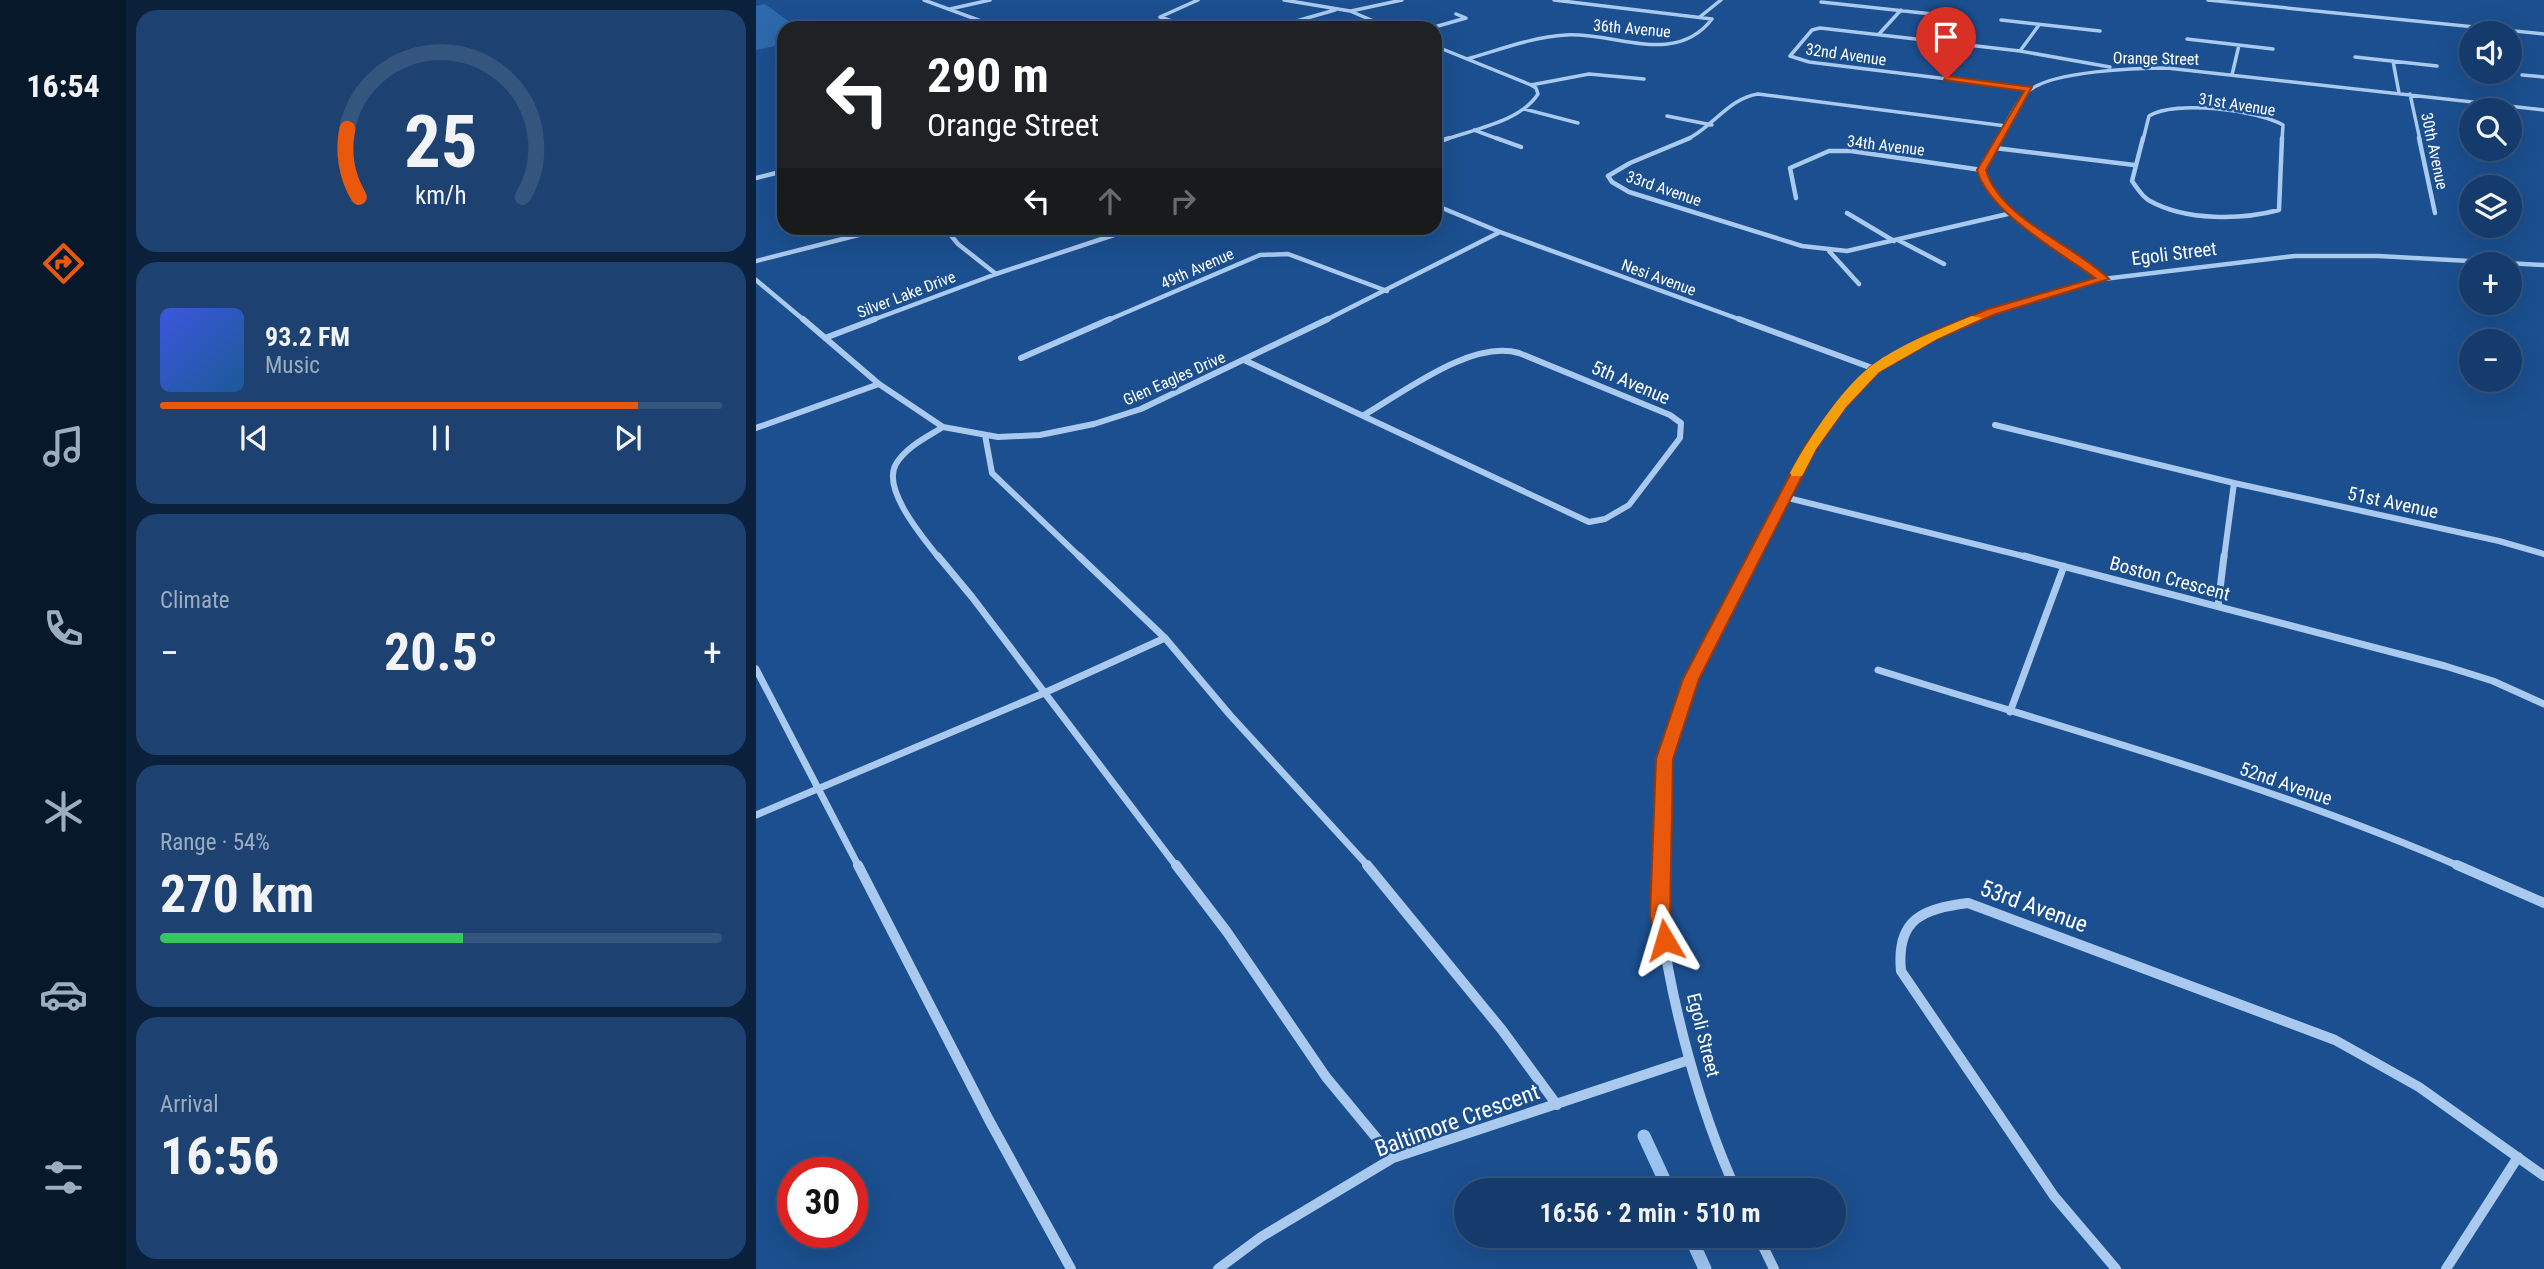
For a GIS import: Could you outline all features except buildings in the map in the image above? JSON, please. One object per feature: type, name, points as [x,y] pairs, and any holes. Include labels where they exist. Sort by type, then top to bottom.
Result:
[{"type":"street","points":[[924,0],[982,21]]},
{"type":"street","points":[[950,9],[990,0]]},
{"type":"street","points":[[1170,21],[1160,18],[1198,0]]},
{"type":"street","points":[[1284,0],[1350,11],[1374,21]]},
{"type":"street","points":[[1350,11],[1402,0]]},
{"type":"street","name":"36th Avenue","points":[[1467,59],[1568,35],[1673,45],[1691,40],[1711,23],[1712,19],[1554,0]]},
{"type":"street","points":[[1701,16],[1721,0]]},
{"type":"street","points":[[2208,0],[2544,34]]},
{"type":"street","points":[[1821,2],[1932,13]]},
{"type":"street","points":[[1297,21],[1339,9]]},
{"type":"street","points":[[1879,34],[1901,10]]},
{"type":"street","points":[[1442,25],[1466,18],[1456,14]]},
{"type":"street","points":[[2001,20],[2100,31]]},
{"type":"street","points":[[2020,51],[2039,25]]},
{"type":"street","name":"32nd Avenue","points":[[2029,89],[1809,62],[1790,56],[1812,30],[1820,28],[2020,51],[2114,68]]},
{"type":"street","points":[[2187,39],[2273,49]]},
{"type":"street","points":[[2232,75],[2239,45]]},
{"type":"street","points":[[1442,49],[1531,85],[1536,88],[1538,94],[1523,109],[1442,141]]},
{"type":"street","points":[[2355,57],[2437,66]]},
{"type":"street","points":[[2393,61],[2399,93]]},
{"type":"street","name":"Orange Street","points":[[2029,89],[2114,68],[2167,68],[2544,110]]},
{"type":"street","points":[[1531,85],[1589,74],[1644,79]]},
{"type":"street","points":[[2522,75],[2544,77]]},
{"type":"street","points":[[2029,89],[1982,170],[1986,183],[2012,213],[2104,279]]},
{"type":"street","name":"33rd Avenue","points":[[2006,125],[1759,94],[1742,99],[1713,125],[1622,166],[1608,176],[1612,182],[1629,192],[1802,246],[1828,250],[1847,251],[2012,213]]},
{"type":"street","name":"30th Avenue","points":[[2410,94],[2435,213]]},
{"type":"street","points":[[1523,109],[1578,123]]},
{"type":"street","name":"31st Avenue","points":[[2198,109],[2272,119],[2283,125],[2281,201],[2279,209],[2270,213],[2175,211],[2141,194],[2132,181],[2134,166],[2149,116],[2157,111],[2198,109]]},
{"type":"street","points":[[1667,116],[1713,125]]},
{"type":"street","points":[[1474,130],[1521,147]]},
{"type":"street","points":[[1995,148],[2134,166]]},
{"type":"street","name":"34th Avenue","points":[[1796,198],[1790,168],[1829,151],[1850,151],[1982,170]]},
{"type":"street","points":[[756,178],[777,173]]},
{"type":"street","name":"Nesi Avenue","points":[[1442,208],[1500,232],[1875,369]]},
{"type":"street","points":[[1847,213],[1944,264]]},
{"type":"street","name":"Glen Eagles Drive","points":[[756,280],[879,384],[943,427],[985,435],[1040,435],[1094,424],[1141,409],[1387,291],[1500,232]]},
{"type":"street","points":[[756,261],[858,235]]},
{"type":"street","name":"Silver Lake Drive","points":[[951,235],[996,274]]},
{"type":"street","name":"Silver Lake Drive","points":[[825,338],[996,274],[1114,235]]},
{"type":"street","points":[[1828,250],[1859,284]]},
{"type":"street","name":"49th Avenue","points":[[1021,358],[1260,255],[1287,254],[1387,291]]},
{"type":"street","name":"Egoli Street","points":[[1730,1178],[1689,1060],[1660,916],[1665,759],[1691,679],[1810,449],[1842,404],[1875,369],[1933,337],[1992,312],[2104,279],[2295,256],[2378,256],[2544,265]]},
{"type":"street","name":"5th Avenue","points":[[1244,360],[1589,522],[1605,519],[1629,505],[1680,438],[1681,424],[1670,415],[1501,348],[1474,356],[1435,375],[1364,415]]},
{"type":"street","points":[[756,428],[879,384]]},
{"type":"street","name":"51st Avenue","points":[[1995,425],[2234,483],[2499,541],[2544,554]]},
{"type":"street","points":[[943,427],[908,450],[895,465],[893,478],[898,498],[921,536],[972,597],[1227,932],[1326,1077],[1393,1158]]},
{"type":"street","points":[[985,435],[992,473],[1165,638],[1230,715],[1383,882],[1502,1030],[1557,1105]]},
{"type":"street","points":[[2218,606],[2234,483]]},
{"type":"street","name":"Boston Crescent","points":[[1784,497],[2064,566],[2445,666],[2493,681],[2544,704]]},
{"type":"street","points":[[2010,712],[2064,566]]},
{"type":"street","points":[[756,815],[1044,693],[1165,638]]},
{"type":"street","points":[[756,669],[820,787],[1013,1169],[1071,1269]]},
{"type":"street","name":"52nd Avenue","points":[[1878,670],[2377,830],[2544,903]]},
{"type":"street","name":"53rd Avenue","points":[[2116,1269],[2054,1196],[1900,971],[1898,940],[1914,918],[1949,905],[1968,903],[2335,1040],[2419,1087],[2544,1176]]},
{"type":"street","name":"Baltimore Crescent","points":[[1218,1269],[1261,1237],[1393,1158],[1689,1060]]},
{"type":"street","points":[[2446,1269],[2518,1157]]},
{"type":"street","points":[[1764,1248],[1774,1269]]},
{"type":"shaded area","points":[[765,4],[788,21],[777,21],[777,46],[756,50],[756,6]]},
{"type":"waterway","points":[[1644,1136],[1663,1178]]},
{"type":"waterway","points":[[1695,1248],[1705,1269]]},
{"type":"slow traffic","points":[[1797,473],[1810,449],[1842,404],[1875,369],[1933,337],[1976,318]]},
{"type":"route","points":[[1665,940],[1660,916],[1665,759],[1691,679],[1810,449],[1842,404],[1875,369],[1933,337],[1992,312],[2066,288],[2104,279],[2012,213],[1986,183],[1982,170],[2029,89],[1946,79]]}]
